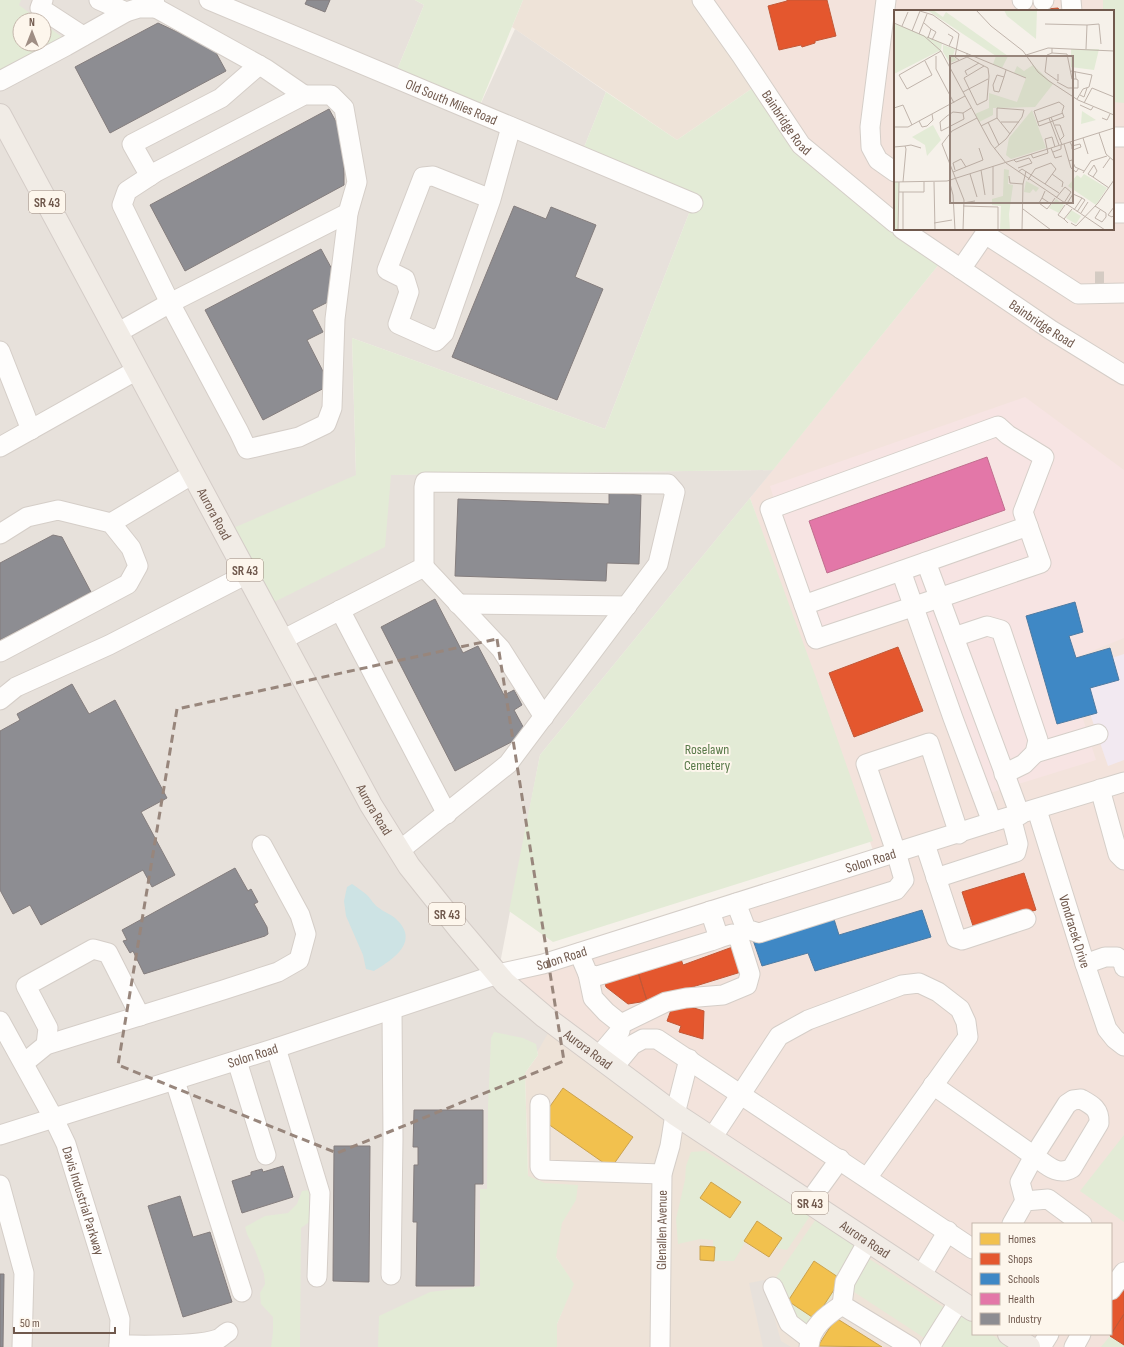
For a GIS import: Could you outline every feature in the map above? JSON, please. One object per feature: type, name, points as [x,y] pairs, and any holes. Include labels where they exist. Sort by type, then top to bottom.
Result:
[{"type":"main road","name":"Aurora Road","points":[[0,115],[371,805],[409,866],[446,912],[505,983],[545,1017],[675,1114],[921,1276],[968,1303]]},
{"type":"main road","points":[[1011,1335],[1029,1347]]},
{"type":"street","points":[[43,0],[40,8],[82,36]]},
{"type":"street","points":[[99,0],[126,12]]},
{"type":"street","name":"Old South Miles Road","points":[[209,0],[693,203]]},
{"type":"street","name":"Bainbridge Road","points":[[702,0],[801,145],[894,222]]},
{"type":"street","points":[[886,0],[870,127],[870,147],[878,160],[894,171]]},
{"type":"street","points":[[1071,0],[1072,10]]},
{"type":"street","points":[[0,81],[126,12],[155,4],[259,65],[304,95]]},
{"type":"street","points":[[150,176],[132,144],[221,98],[259,65]]},
{"type":"street","points":[[304,95],[331,95],[344,108],[357,182],[348,213],[335,319],[332,408],[326,424],[299,437],[247,449],[170,304],[122,205],[127,191],[150,176],[304,95]]},
{"type":"street","points":[[491,199],[433,176],[423,177],[387,270],[405,279],[409,292],[398,324],[436,341],[444,333],[491,199],[511,126]]},
{"type":"street","points":[[117,333],[170,304],[348,213]]},
{"type":"street","name":"Bainbridge Road","points":[[903,230],[1050,330],[1124,375]]},
{"type":"street","points":[[961,269],[983,231],[1078,294],[1124,293]]},
{"type":"street","points":[[1072,290],[1091,281],[1124,281]]},
{"type":"street","points":[[0,352],[31,430]]},
{"type":"street","points":[[0,447],[137,370]]},
{"type":"street","points":[[998,426],[1008,435],[1044,457],[1023,512],[1041,563],[939,598],[816,639],[770,509],[998,426]]},
{"type":"street","points":[[111,523],[193,474]]},
{"type":"street","points":[[399,851],[508,764],[544,717],[658,564],[675,492],[668,484],[425,482],[424,567],[501,650],[544,717]]},
{"type":"street","points":[[0,534],[27,517],[58,510],[111,523],[131,548],[138,566],[128,584],[0,652]]},
{"type":"street","points":[[804,605],[1028,526]]},
{"type":"street","points":[[926,562],[1002,767],[1022,814],[1016,852],[936,878]]},
{"type":"street","points":[[282,640],[424,567]]},
{"type":"street","points":[[901,571],[992,822]]},
{"type":"street","points":[[0,700],[16,687],[109,645],[247,574]]},
{"type":"street","points":[[458,604],[627,606]]},
{"type":"street","points":[[340,610],[446,814]]},
{"type":"street","points":[[954,637],[987,626],[1001,630],[1038,740],[1035,753]]},
{"type":"street","points":[[972,768],[1002,767],[1024,764],[1035,753],[1098,734]]},
{"type":"street","points":[[736,903],[746,929],[759,933],[896,890],[904,880],[866,764],[929,743],[959,834]]},
{"type":"street","name":"Solon Road","points":[[0,1136],[237,1061],[498,974],[543,964],[579,953],[896,852],[959,834],[992,822],[1124,782]]},
{"type":"street","points":[[1100,790],[1118,828],[1118,854],[1124,860]]},
{"type":"street","name":"Vondracek Drive","points":[[1022,814],[1085,964],[1107,1029],[1115,1039],[1124,1046]]},
{"type":"street","points":[[925,844],[956,938],[962,940],[1026,919]]},
{"type":"street","points":[[24,1063],[46,1045],[278,972],[299,960],[306,934],[300,915],[262,845]]},
{"type":"street","points":[[710,911],[719,938]]},
{"type":"street","points":[[588,974],[597,976],[732,934],[740,939],[750,974],[747,984],[723,995],[686,998],[666,1002],[621,1024]]},
{"type":"street","points":[[46,1045],[48,1028],[26,986],[93,949],[108,952],[140,1016]]},
{"type":"street","points":[[579,953],[588,974],[593,998],[606,1012],[621,1024]]},
{"type":"street","points":[[1085,964],[1106,957],[1118,956],[1124,967]]},
{"type":"street","points":[[712,1138],[740,1093],[779,1036],[808,1020],[902,985],[919,983],[938,992],[960,1009],[966,1022],[968,1037],[867,1178]]},
{"type":"street","points":[[391,1275],[392,1010]]},
{"type":"street","name":"Davis Industrial Parkway","points":[[0,1021],[24,1063],[66,1144],[120,1319],[119,1346]]},
{"type":"street","points":[[606,1062],[620,1031],[621,1024]]},
{"type":"street","points":[[606,1062],[643,1038],[657,1038],[972,1248]]},
{"type":"street","points":[[276,1048],[320,1193],[318,1277]]},
{"type":"street","name":"Glenallen Avenue","points":[[660,1347],[662,1174],[670,1146],[675,1114],[689,1059]]},
{"type":"street","points":[[237,1061],[266,1155]]},
{"type":"street","points":[[175,1081],[242,1292]]},
{"type":"street","points":[[934,1085],[1034,1156],[1020,1182],[1025,1201],[1013,1223]]},
{"type":"street","points":[[540,1104],[540,1167],[542,1170],[662,1174]]},
{"type":"street","points":[[809,1202],[840,1160]]},
{"type":"street","points":[[0,1184],[24,1273],[22,1347]]},
{"type":"street","points":[[1025,1201],[1048,1199],[1081,1223]]},
{"type":"street","points":[[921,1276],[948,1231]]},
{"type":"street","points":[[773,1287],[789,1323],[810,1343],[817,1326],[826,1316],[842,1305],[845,1282],[868,1241]]},
{"type":"street","points":[[1112,1289],[1124,1272]]},
{"type":"street","points":[[930,1347],[968,1303]]},
{"type":"street","points":[[842,1305],[912,1347]]},
{"type":"street","points":[[119,1346],[199,1344],[217,1340],[228,1332]]},
{"type":"street","points":[[1041,1347],[1049,1335]]},
{"type":"street","points":[[1074,1347],[1080,1335]]},
{"type":"highlighted area","points":[[497,639],[564,1061],[337,1153],[118,1065],[177,709]]},
{"type":"shaded area","points":[[0,0],[415,0],[424,5],[394,77],[477,112],[515,29],[606,92],[581,155],[693,203],[605,429],[352,338],[356,475],[773,470],[540,755],[498,974],[554,1023],[525,1073],[500,1347],[0,1347]]},
{"type":"shaded area","points":[[523,0],[702,0],[760,83],[677,140],[512,27]]},
{"type":"shaded area","points":[[702,0],[1124,0],[1124,1347],[1029,1347],[1011,1335],[1112,1335],[1112,1223],[972,1223],[972,1309],[505,983],[876,859],[750,498],[944,258],[903,230],[1114,230],[1114,10],[894,10],[894,222],[801,145]]},
{"type":"shaded area","points":[[1025,397],[1124,470],[1124,638],[1065,662],[1096,760],[977,797],[911,615],[816,639],[770,486]]},
{"type":"shaded area","points":[[1124,654],[1124,760],[1108,766],[1075,670]]},
{"type":"shaded area","points":[[352,884],[367,895],[377,907],[395,918],[402,926],[406,934],[402,949],[389,961],[374,971],[366,969],[363,955],[346,916],[344,901],[347,887]]},
{"type":"shaded area","points":[[554,1023],[972,1309],[972,1335],[1011,1335],[1029,1347],[557,1347],[557,1324],[573,1284],[556,1257],[528,1176],[525,1073],[538,1055],[536,1044]]},
{"type":"shaded area","points":[[764,1280],[781,1341],[791,1347],[763,1347],[749,1283]]},
{"type":"green space","points":[[0,0],[21,0],[19,5],[28,12],[12,12],[12,52],[40,52],[0,72]]},
{"type":"green space","points":[[415,0],[523,0],[477,112],[394,77],[424,5]]},
{"type":"green space","points":[[1103,0],[1124,0],[1124,103],[1114,102],[1114,10],[1103,10]]},
{"type":"green space","points":[[52,30],[62,37],[62,41],[52,46]]},
{"type":"green space","points":[[760,83],[801,145],[894,218],[894,230],[909,230],[944,258],[773,470],[391,475],[385,547],[264,607],[224,532],[356,475],[352,338],[605,429],[693,203],[581,155],[606,92],[677,140]]},
{"type":"green space","name":"Roselawn Cemetery","points":[[750,498],[815,675],[873,841],[553,942],[509,911],[540,755]]},
{"type":"green space","points":[[494,1032],[523,1038],[536,1044],[538,1055],[525,1073],[528,1176],[545,1183],[578,1185],[576,1200],[562,1223],[556,1257],[574,1284],[557,1324],[557,1347],[378,1347],[379,1316],[430,1292],[480,1286],[480,1189],[487,1189],[491,1038]]},
{"type":"green space","points":[[1124,1135],[1124,1222],[1080,1191]]},
{"type":"green space","points":[[705,1151],[810,1216],[787,1250],[776,1248],[782,1238],[757,1222],[734,1261],[714,1261],[713,1240],[700,1239],[678,1244],[676,1219],[685,1180],[686,1166],[691,1152]]},
{"type":"green space","points":[[309,1190],[309,1209],[312,1220],[301,1228],[300,1347],[271,1347],[273,1317],[261,1304],[260,1293],[265,1284],[264,1274],[245,1227],[265,1216],[288,1213],[297,1204],[302,1191]]},
{"type":"green space","points":[[816,1219],[863,1251],[811,1327],[788,1311],[775,1279]]},
{"type":"green space","points":[[868,1258],[949,1311],[929,1341],[848,1288]]},
{"type":"green space","points":[[963,1314],[972,1320],[972,1335],[992,1335],[1010,1347],[940,1347]]},
{"type":"green space","points":[[1110,1336],[1124,1345],[1124,1347],[1101,1347]]},
{"type":"building: Homes","points":[[563,1088],[633,1137],[611,1168],[541,1119]]},
{"type":"building: Homes","points":[[711,1182],[741,1202],[730,1218],[700,1198]]},
{"type":"building: Homes","points":[[757,1221],[782,1238],[769,1257],[744,1241]]},
{"type":"building: Homes","points":[[700,1246],[715,1247],[714,1261],[700,1260]]},
{"type":"building: Homes","points":[[814,1261],[841,1279],[815,1319],[788,1301]]},
{"type":"building: Homes","points":[[836,1318],[882,1347],[818,1346]]},
{"type":"building: Shops","points":[[787,0],[827,0],[836,36],[815,41],[815,43],[802,47],[801,45],[779,50],[768,6]]},
{"type":"building: Shops","points":[[1058,8],[1059,10],[1046,10]]},
{"type":"building: Shops","points":[[898,647],[923,711],[854,737],[829,673]]},
{"type":"building: Shops","points":[[1024,873],[1036,910],[974,929],[962,892]]},
{"type":"building: Shops","points":[[738,945],[741,972],[647,1001],[637,969],[680,956],[683,965]]},
{"type":"building: Shops","points":[[637,969],[647,1001],[628,1004],[606,987],[604,979]]},
{"type":"building: Shops","points":[[674,1002],[704,1011],[703,1039],[679,1032],[681,1026],[667,1021]]},
{"type":"building: Shops","points":[[1124,1286],[1124,1314],[1112,1332],[1112,1293]]},
{"type":"building: Shops","points":[[1124,1314],[1124,1345],[1110,1336]]},
{"type":"building: Schools","points":[[1075,602],[1083,632],[1069,636],[1076,658],[1110,648],[1119,680],[1090,688],[1097,713],[1057,724],[1026,616]]},
{"type":"building: Schools","points":[[922,910],[931,937],[815,971],[808,953],[762,966],[753,940],[833,916],[839,935]]},
{"type":"building: Health","points":[[987,457],[1005,510],[827,573],[809,521]]},
{"type":"building: Industry","points":[[307,0],[330,0],[325,12],[305,4]]},
{"type":"building: Industry","points":[[158,23],[214,49],[226,71],[110,133],[75,67]]},
{"type":"building: Industry","points":[[329,109],[344,136],[344,185],[185,271],[150,205]]},
{"type":"building: Industry","points":[[514,206],[546,219],[551,207],[596,225],[575,277],[603,289],[557,400],[452,357]]},
{"type":"building: Industry","points":[[321,249],[333,271],[328,302],[312,310],[323,332],[307,340],[330,385],[263,420],[205,310]]},
{"type":"building: Industry","points":[[609,493],[641,495],[639,564],[607,563],[606,581],[455,576],[458,499],[609,504]]},
{"type":"building: Industry","points":[[53,535],[62,537],[91,592],[0,640],[0,563]]},
{"type":"building: Industry","points":[[435,599],[463,653],[478,646],[504,695],[514,690],[522,705],[514,710],[527,734],[455,771],[381,627]]},
{"type":"building: Industry","points":[[72,684],[89,714],[115,700],[167,798],[141,812],[175,875],[152,887],[143,870],[41,925],[30,905],[13,914],[0,890],[0,731],[20,720],[17,714]]},
{"type":"building: Industry","points":[[235,868],[248,891],[251,889],[258,902],[254,904],[267,927],[268,934],[144,974],[133,951],[130,953],[123,941],[127,940],[122,930]]},
{"type":"building: Industry","points":[[414,1110],[483,1110],[483,1184],[475,1184],[474,1286],[416,1286],[417,1222],[413,1222],[414,1165],[418,1165],[418,1147],[413,1147]]},
{"type":"building: Industry","points":[[334,1146],[370,1146],[369,1282],[333,1281]]},
{"type":"building: Industry","points":[[283,1166],[293,1197],[242,1213],[232,1181],[251,1175],[251,1172],[262,1169],[263,1172]]},
{"type":"building: Industry","points":[[180,1196],[193,1237],[210,1232],[232,1302],[183,1317],[148,1206]]},
{"type":"building: Industry","points":[[0,1274],[4,1274],[3,1347],[0,1347]]},
{"type":"tunnel","points":[[1095,281],[1104,281]]}]
